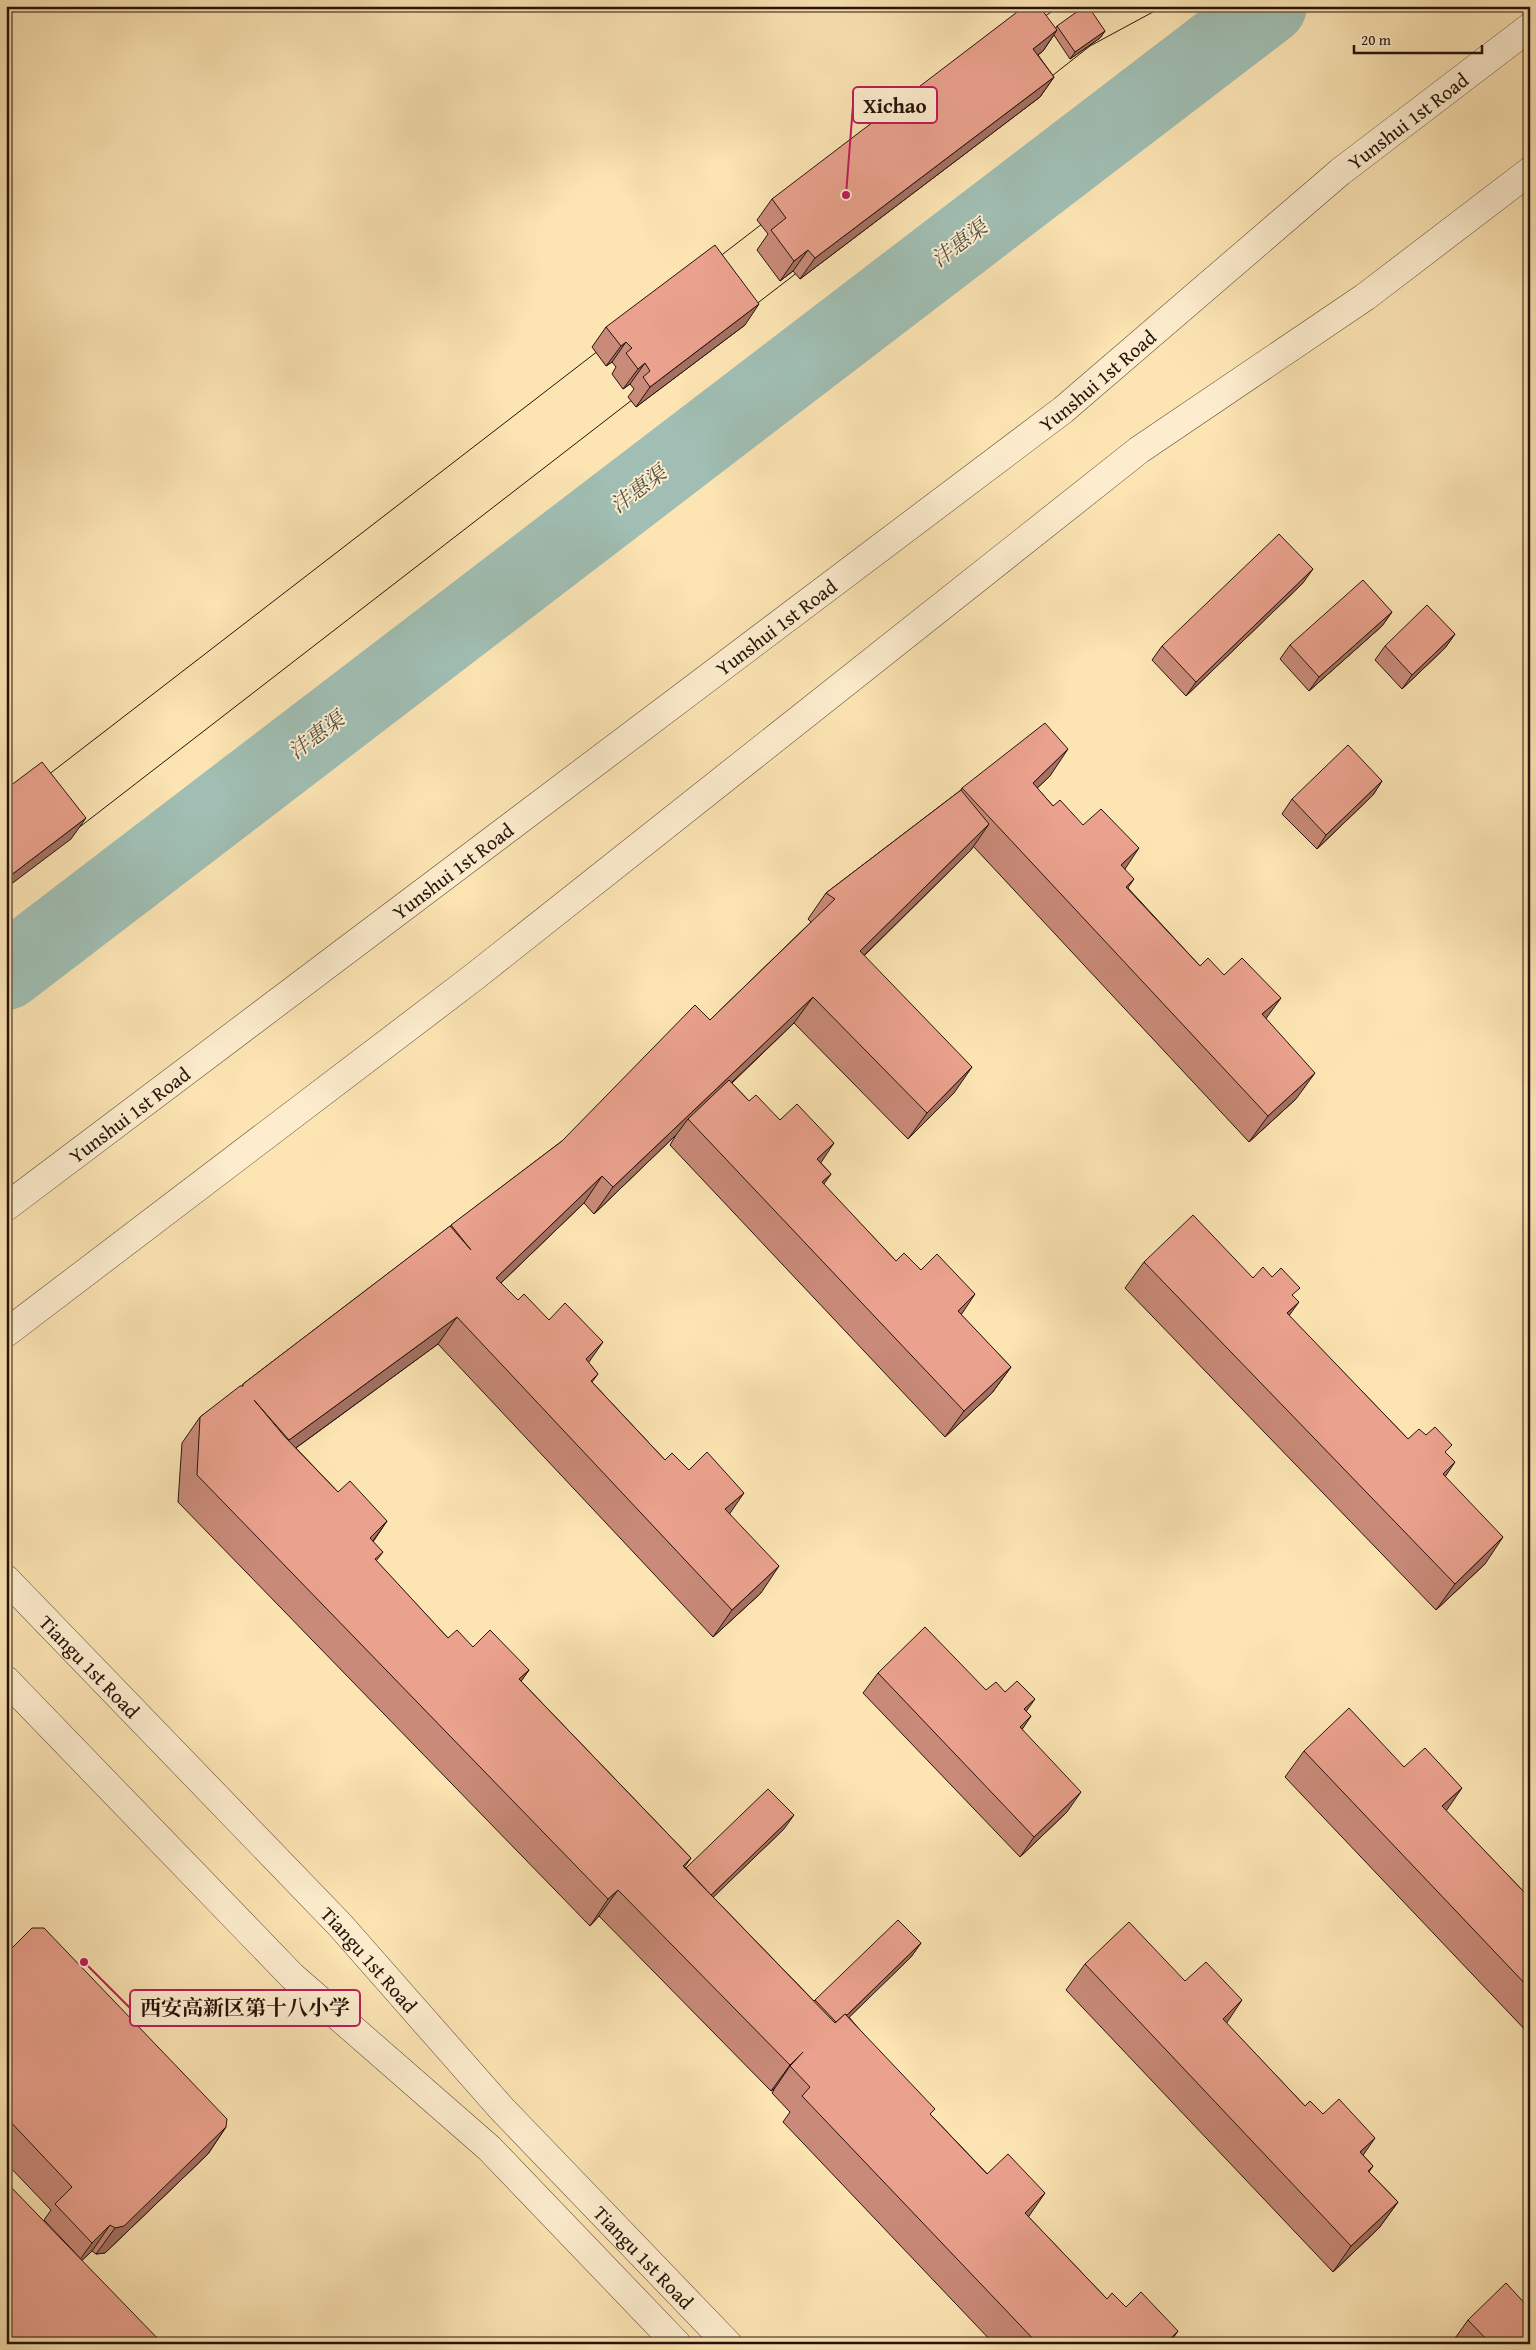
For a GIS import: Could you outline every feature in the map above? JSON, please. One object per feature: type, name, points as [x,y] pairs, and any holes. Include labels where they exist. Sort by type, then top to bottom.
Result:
[{"type":"street","name":"Yunshui 1st Road","points":[[6,1207],[1063,410],[1340,172],[1530,27]]},
{"type":"street","points":[[6,1333],[474,977],[1139,450],[1365,297],[1530,171]]},
{"type":"street","name":"Tiangu 1st Road","points":[[6,1579],[340,1925],[501,2108],[728,2344]]},
{"type":"street","name":"Tiangu 1st Road","points":[[6,1680],[292,1976],[488,2148],[677,2344]]},
{"type":"building","points":[[1025,6],[1039,6],[1057,30],[1033,49],[1054,77],[815,258],[808,250],[794,261],[771,230],[786,218],[772,199]]},
{"type":"building","points":[[1085,6],[1088,6],[1105,31],[1075,52],[1057,26]]},
{"type":"building","points":[[715,245],[759,304],[650,387],[643,377],[650,371],[645,363],[638,369],[626,353],[632,348],[626,342],[621,346],[606,327]]},
{"type":"building","points":[[1279,534],[1313,569],[1196,682],[1162,646]]},
{"type":"building","points":[[1363,580],[1392,612],[1319,677],[1290,645]]},
{"type":"building","points":[[1427,605],[1455,634],[1412,675],[1385,646]]},
{"type":"building","points":[[1045,723],[1068,749],[1033,783],[1053,806],[1060,800],[1083,825],[1101,809],[1139,848],[1121,865],[1134,879],[1126,887],[1200,966],[1208,958],[1224,975],[1242,958],[1281,998],[1262,1014],[1315,1073],[1268,1116],[962,788]]},
{"type":"building","points":[[1348,745],[1382,781],[1326,835],[1292,799]]},
{"type":"building","points":[[42,762],[86,818],[6,879],[6,789]]},
{"type":"building","points":[[961,790],[989,824],[860,951],[972,1067],[927,1113],[813,997],[613,1187],[602,1176],[496,1278],[518,1300],[524,1294],[549,1320],[565,1303],[603,1342],[586,1359],[598,1374],[591,1381],[665,1460],[672,1453],[689,1470],[707,1452],[744,1493],[725,1509],[779,1566],[732,1610],[457,1317],[289,1440],[254,1400],[285,1437],[338,1492],[350,1481],[387,1521],[370,1538],[383,1552],[375,1559],[448,1638],[457,1630],[473,1647],[490,1630],[529,1670],[519,1679],[691,1858],[683,1866],[835,2023],[845,2014],[935,2109],[930,2114],[987,2174],[1008,2154],[1045,2193],[1025,2213],[1107,2299],[1112,2293],[1126,2307],[1141,2292],[1178,2331],[1165,2344],[1038,2344],[802,2096],[810,2087],[790,2066],[803,2052],[790,2065],[618,1890],[608,1899],[197,1475],[200,1417],[450,1226],[471,1250],[451,1225],[562,1141],[695,1005],[710,1020],[835,899],[826,893]]},
{"type":"building","points":[[729,1080],[749,1101],[756,1095],[780,1120],[797,1104],[834,1143],[817,1159],[831,1174],[822,1182],[896,1261],[904,1253],[921,1270],[937,1254],[975,1294],[958,1311],[1011,1367],[964,1411],[688,1119]]},
{"type":"building","points":[[1193,1215],[1253,1278],[1263,1267],[1272,1277],[1281,1268],[1300,1288],[1292,1295],[1299,1302],[1287,1313],[1408,1439],[1419,1429],[1426,1435],[1435,1427],[1452,1445],[1445,1452],[1455,1462],[1443,1474],[1503,1537],[1455,1584],[1144,1262]]},
{"type":"building","points":[[925,1627],[986,1690],[996,1682],[1005,1692],[1017,1681],[1035,1699],[1024,1709],[1031,1716],[1020,1727],[1081,1792],[1034,1837],[878,1673]]},
{"type":"building","points":[[1349,1708],[1404,1767],[1425,1748],[1462,1788],[1442,1806],[1524,1892],[1530,1888],[1530,1989],[1304,1751]]},
{"type":"building","points":[[768,1789],[794,1815],[711,1895],[686,1868]]},
{"type":"building","points":[[898,1920],[921,1943],[847,2015],[845,2014],[836,2022],[815,2000]]},
{"type":"building","points":[[1129,1922],[1185,1981],[1206,1962],[1242,2000],[1223,2019],[1305,2106],[1310,2101],[1323,2114],[1339,2099],[1375,2138],[1360,2152],[1373,2166],[1368,2171],[1398,2202],[1351,2246],[1085,1964]]},
{"type":"building","points":[[32,1928],[44,1928],[227,2119],[226,2127],[124,2226],[115,2228],[110,2225],[92,2243],[55,2204],[72,2187],[6,2117],[6,1954]]},
{"type":"building","points":[[6,2182],[163,2344],[6,2344]]},
{"type":"building","points":[[1506,2283],[1530,2309],[1530,2344],[1491,2344],[1468,2320]]},
{"type":"waterway","name":"沣惠渠","points":[[6,972],[1269,6]]},
{"type":"tram line","points":[[1035,23],[1060,6]]},
{"type":"tram line","points":[[1043,83],[1090,46],[1164,6]]},
{"type":"tram line","points":[[710,264],[771,217]]},
{"type":"tram line","points":[[746,312],[807,265]]},
{"type":"tram line","points":[[39,782],[607,344]]},
{"type":"tram line","points":[[68,836],[641,393]]},
{"type":"place","name":"Xichao","points":[[846,195]]},
{"type":"place","name":"西安高新区第十八小学","points":[[84,1962]]}]
